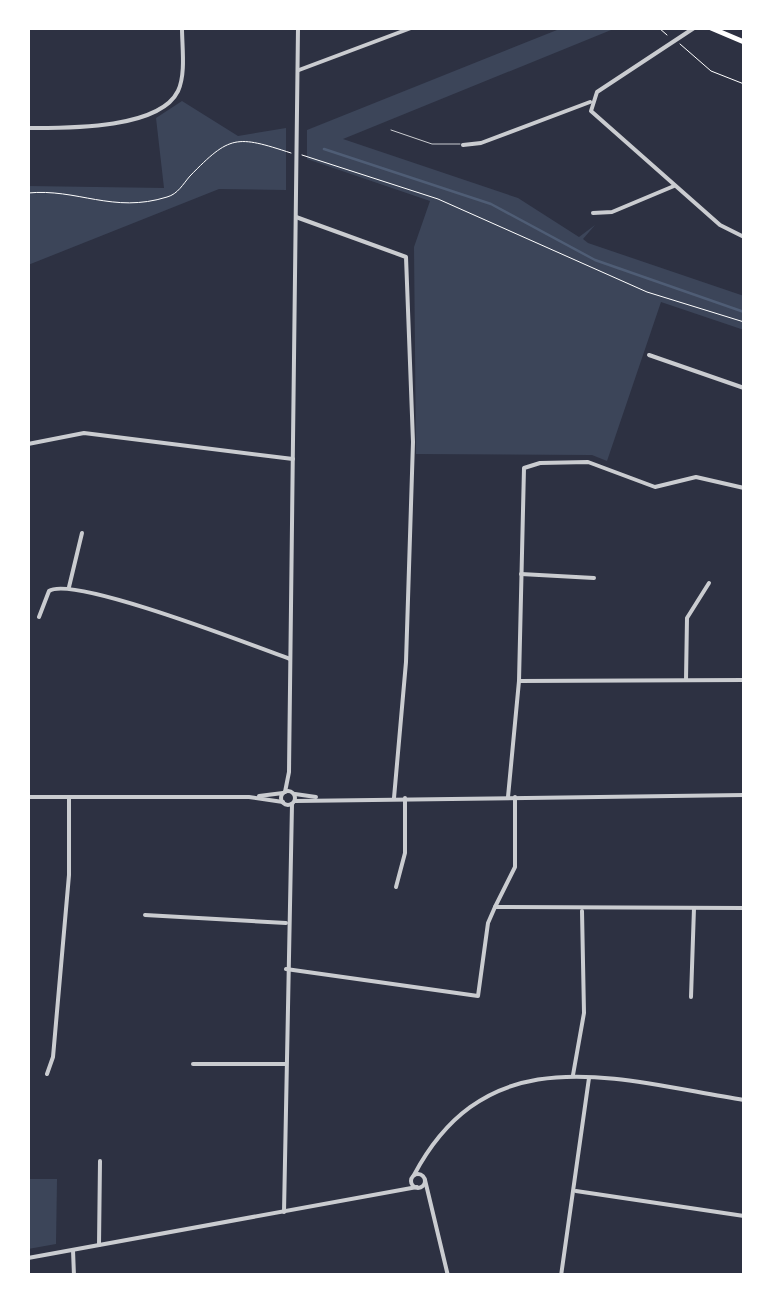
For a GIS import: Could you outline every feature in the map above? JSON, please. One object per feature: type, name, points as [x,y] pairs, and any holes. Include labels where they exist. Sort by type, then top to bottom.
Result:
[{"type":"main road","points":[[712,28],[744,42]]},
{"type":"street","points":[[28,128],[107,127],[166,104],[181,80],[182,28]]},
{"type":"street","points":[[288,822],[294,798],[289,772],[298,28]]},
{"type":"street","points":[[298,70],[411,28]]},
{"type":"street","points":[[463,145],[481,143],[590,102],[597,92],[694,28]]},
{"type":"street","points":[[590,102],[596,118],[674,186],[720,225],[744,236]]},
{"type":"street","points":[[592,213],[612,212],[674,186]]},
{"type":"street","points":[[296,218],[406,257],[413,442],[406,662],[394,798]]},
{"type":"street","points":[[649,355],[744,388]]},
{"type":"street","points":[[28,444],[84,432],[294,458]]},
{"type":"street","points":[[286,968],[478,996],[488,923],[515,867],[512,797],[524,468],[540,463],[588,462],[655,488],[696,477],[744,488]]},
{"type":"street","points":[[69,588],[82,533]]},
{"type":"street","points":[[521,574],[594,578]]},
{"type":"street","points":[[686,680],[686,618],[709,583]]},
{"type":"street","points":[[39,617],[49,590],[57,586],[69,588],[133,604],[290,659]]},
{"type":"street","points":[[519,680],[744,680]]},
{"type":"street","points":[[284,1212],[288,822],[284,792],[289,772]]},
{"type":"street","points":[[249,798],[284,792],[294,798]]},
{"type":"street","points":[[28,797],[249,798],[284,802],[294,798],[744,795]]},
{"type":"street","points":[[48,1074],[53,1057],[68,876],[69,798]]},
{"type":"street","points":[[396,888],[405,853],[405,798]]},
{"type":"street","points":[[495,907],[744,908]]},
{"type":"street","points":[[691,997],[694,908]]},
{"type":"street","points":[[573,1075],[584,1013],[582,910]]},
{"type":"street","points":[[146,915],[286,922]]},
{"type":"street","points":[[193,1064],[285,1064]]},
{"type":"street","points":[[399,1188],[413,1177],[456,1122],[501,1089],[526,1078],[573,1075],[744,1100]]},
{"type":"street","points":[[561,1276],[589,1078]]},
{"type":"street","points":[[99,1245],[100,1161]]},
{"type":"street","points":[[421,1162],[448,1276]]},
{"type":"street","points":[[413,1177],[425,1179]]},
{"type":"street","points":[[413,1177],[426,1194]]},
{"type":"street","points":[[28,1258],[418,1187],[425,1179]]},
{"type":"street","points":[[574,1190],[744,1216]]},
{"type":"street","points":[[72,1250],[74,1276]]},
{"type":"lane","points":[[391,130],[432,144],[463,145]]},
{"type":"path","points":[[659,28],[672,38]]},
{"type":"path","points":[[679,43],[711,71],[744,84]]},
{"type":"path","points":[[28,193],[61,194],[110,205],[167,197],[221,146],[222,140]]},
{"type":"path","points":[[221,146],[267,142],[296,155],[321,158],[438,199],[648,292],[744,322]]},
{"type":"shaded area","points":[[562,28],[616,28],[343,139],[518,198],[579,237],[595,225],[583,239],[588,243],[744,296],[744,330],[661,302],[607,461],[592,455],[416,454],[414,247],[430,201],[307,159],[307,130]]},
{"type":"shaded area","points":[[182,101],[238,136],[286,128],[286,190],[219,189],[28,265],[28,186],[164,188],[156,118]]},
{"type":"shaded area","points":[[28,1179],[57,1179],[56,1244],[28,1249]]},
{"type":"waterway","points":[[324,149],[491,204],[595,260],[744,312]]}]
